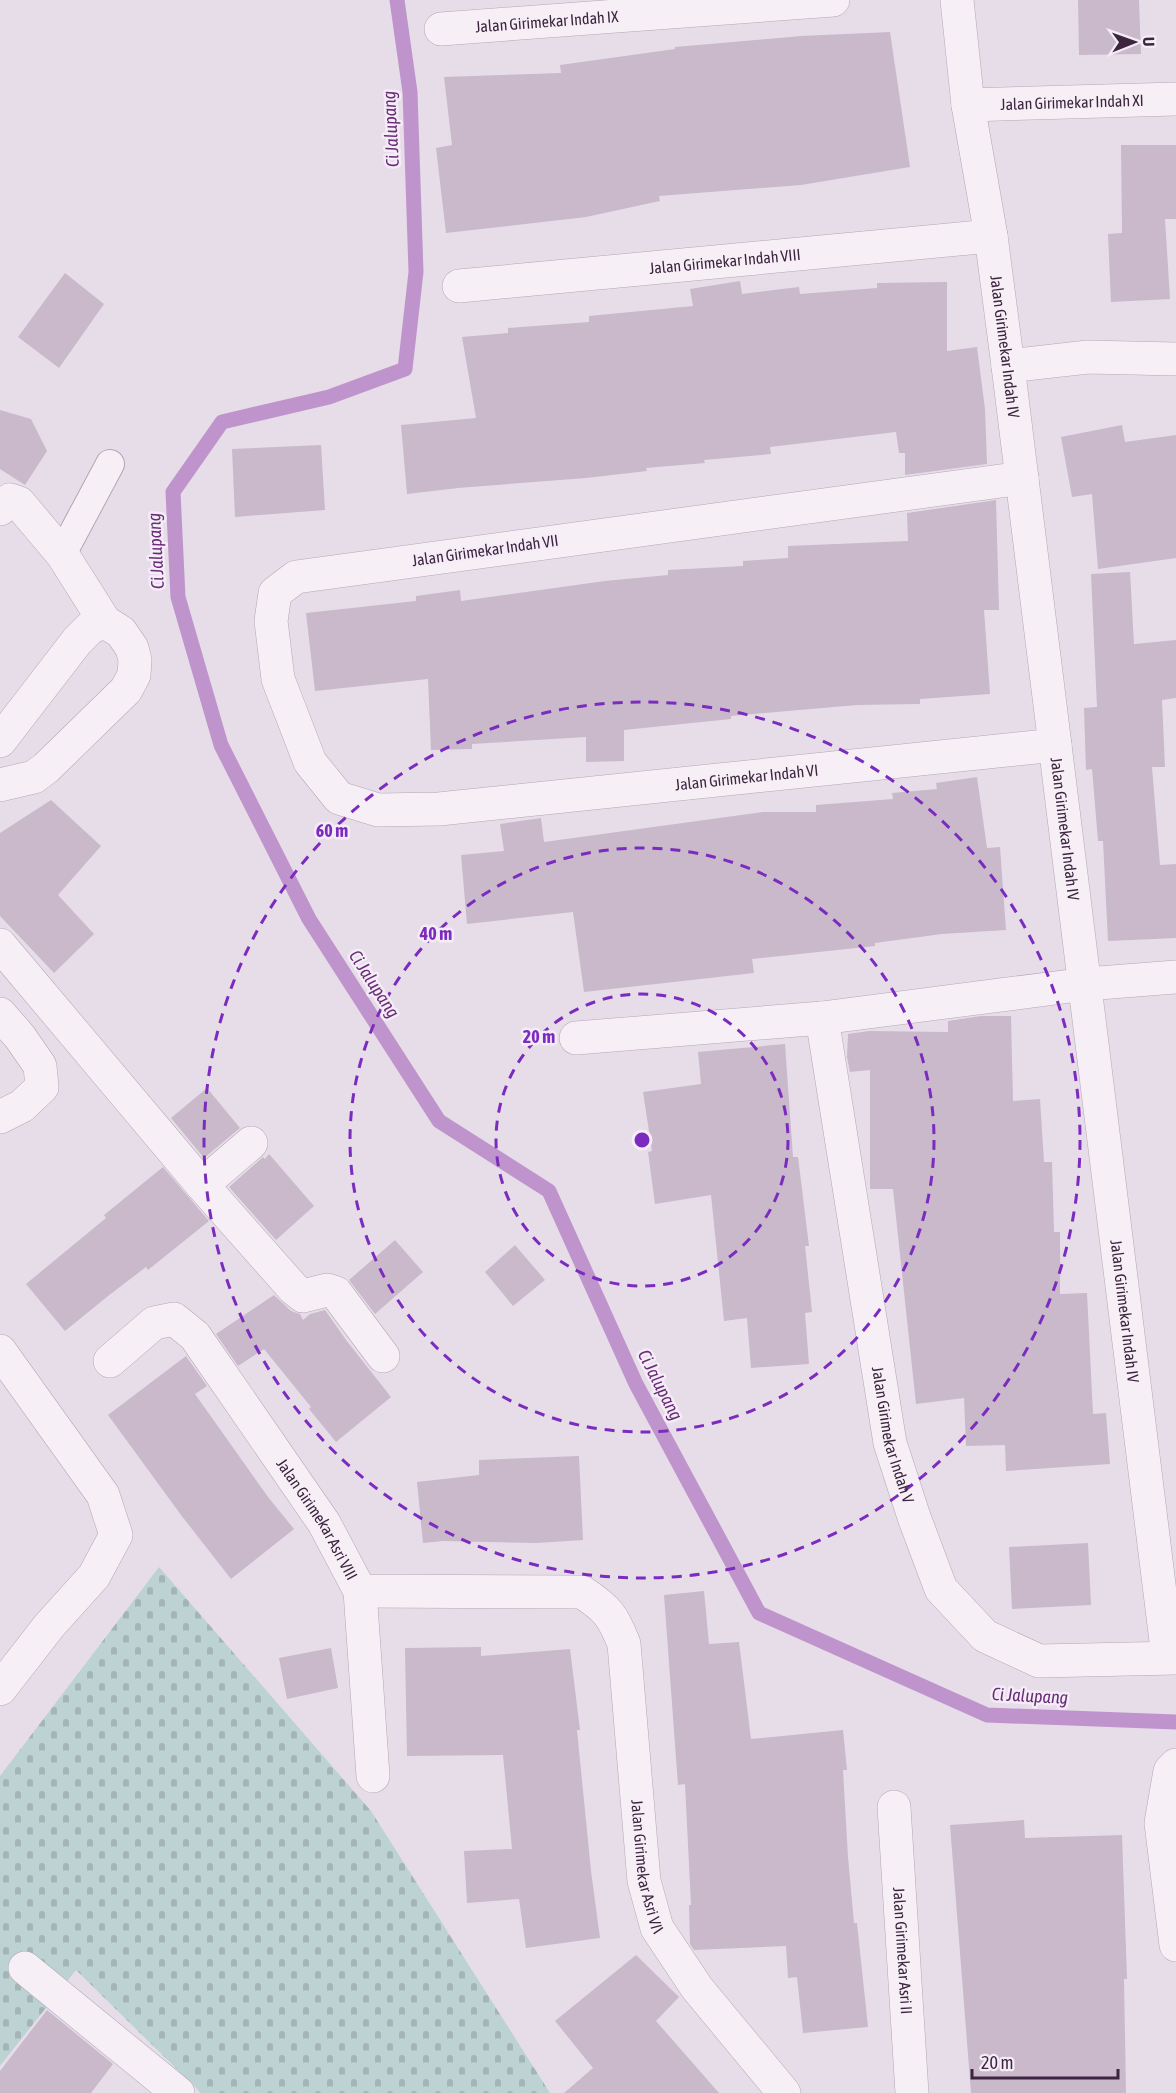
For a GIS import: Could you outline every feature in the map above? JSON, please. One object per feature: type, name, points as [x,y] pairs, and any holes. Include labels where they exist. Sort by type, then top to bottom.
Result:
[{"type":"street","name":"Jalan Girimekar Indah IX","points":[[441,29],[833,0]]},
{"type":"street","name":"Jalan Girimekar Indah IV","points":[[957,0],[968,105],[991,236],[1008,366],[1172,1657]]},
{"type":"street","name":"Jalan Girimekar Indah XI","points":[[968,105],[1176,99]]},
{"type":"street","name":"Jalan Girimekar Indah VIII","points":[[459,286],[991,236]]},
{"type":"street","points":[[1008,366],[1088,357],[1176,358]]},
{"type":"street","name":"Jalan Girimekar Indah VII","points":[[440,809],[378,810],[339,798],[310,762],[278,679],[271,621],[275,593],[296,577],[1022,478]]},
{"type":"street","points":[[0,509],[10,500],[19,503],[62,554],[105,622],[121,632],[132,648],[135,660],[134,675],[126,690],[34,777],[0,785]]},
{"type":"street","points":[[0,741],[77,641],[91,627],[105,622]]},
{"type":"street","name":"Jalan Girimekar Indah VI","points":[[440,809],[1055,745]]},
{"type":"street","points":[[0,945],[202,1185],[294,1289],[303,1296],[327,1290],[336,1293],[383,1356]]},
{"type":"street","points":[[576,1038],[822,1018],[1086,984],[1176,976]]},
{"type":"street","points":[[0,1014],[20,1037],[40,1066],[42,1087],[22,1106],[0,1117]]},
{"type":"street","name":"Jalan Girimekar Indah V","points":[[822,1018],[890,1443],[941,1589],[985,1636],[1039,1661],[1172,1657]]},
{"type":"street","points":[[202,1185],[251,1143]]},
{"type":"street","name":"Jalan Girimekar Asri VIII","points":[[110,1361],[154,1323],[174,1319],[195,1336],[324,1523],[360,1591],[582,1592],[599,1603]]},
{"type":"street","points":[[0,1351],[103,1495],[116,1535],[94,1576],[49,1626],[0,1689]]},
{"type":"street","points":[[360,1591],[373,1776]]},
{"type":"street","name":"Jalan Girimekar Asri VII","points":[[599,1603],[614,1619],[624,1644],[644,1881],[657,1928],[697,1988],[784,2093]]},
{"type":"street","points":[[1176,1765],[1170,1771],[1161,1823],[1176,1945]]},
{"type":"street","name":"Jalan Girimekar Asri II","points":[[894,1808],[912,2093]]},
{"type":"street","points":[[25,1968],[178,2093]]},
{"type":"lane","points":[[62,554],[110,464]]},
{"type":"green space","points":[[159,1567],[371,1811],[550,2093],[201,2093],[76,1970],[0,2066],[0,1776]]},
{"type":"building","points":[[1078,0],[1139,0],[1141,54],[1079,55]]},
{"type":"building","points":[[890,32],[910,167],[801,185],[659,196],[660,201],[586,217],[446,233],[436,148],[452,145],[444,77],[561,73],[560,65],[675,49],[675,47],[801,36]]},
{"type":"building","points":[[1121,145],[1176,145],[1176,219],[1165,219],[1170,299],[1111,302],[1108,234],[1122,233]]},
{"type":"building","points":[[65,273],[104,304],[59,368],[18,337]]},
{"type":"building","points":[[740,281],[742,294],[799,287],[800,294],[877,288],[877,283],[947,282],[947,351],[977,347],[985,409],[987,464],[905,475],[905,453],[899,453],[896,432],[770,447],[771,454],[646,468],[647,471],[407,494],[401,425],[476,418],[462,337],[508,333],[508,328],[589,322],[589,316],[693,306],[690,289]]},
{"type":"building","points":[[0,410],[31,419],[47,451],[25,485],[0,469]]},
{"type":"building","points":[[1122,425],[1125,442],[1176,435],[1176,558],[1098,569],[1092,494],[1072,497],[1061,437]]},
{"type":"building","points":[[321,445],[325,510],[235,517],[232,449]]},
{"type":"building","points":[[996,500],[999,610],[984,610],[990,694],[920,699],[920,704],[857,705],[731,716],[731,719],[624,730],[624,761],[586,762],[586,737],[472,744],[472,749],[431,750],[428,679],[315,691],[306,613],[416,601],[416,596],[460,590],[461,601],[605,581],[668,575],[668,570],[743,566],[743,561],[788,558],[788,546],[908,541],[907,513]]},
{"type":"building","points":[[1130,572],[1134,644],[1176,640],[1176,698],[1162,700],[1165,767],[1152,767],[1160,865],[1176,864],[1176,938],[1108,941],[1103,841],[1098,841],[1092,769],[1086,770],[1084,708],[1097,707],[1091,574]]},
{"type":"building","points":[[977,777],[987,848],[1000,847],[1006,930],[942,934],[875,943],[875,946],[752,959],[754,973],[584,992],[573,912],[467,924],[461,855],[504,851],[500,824],[541,818],[544,842],[763,812],[816,812],[816,805],[893,799],[892,793],[937,789],[936,783]]},
{"type":"building","points":[[51,800],[101,846],[58,895],[94,934],[54,973],[0,916],[0,833]]},
{"type":"building","points":[[981,1016],[1011,1016],[1013,1101],[1040,1099],[1044,1162],[1052,1162],[1054,1232],[1060,1232],[1060,1294],[1087,1293],[1093,1414],[1106,1413],[1110,1464],[1006,1471],[1005,1445],[966,1446],[964,1398],[916,1404],[893,1189],[870,1189],[870,1070],[850,1072],[847,1057],[848,1034],[869,1031],[948,1032],[948,1021]]},
{"type":"building","points":[[785,1044],[793,1157],[798,1157],[809,1246],[805,1246],[812,1312],[805,1313],[809,1364],[751,1368],[747,1318],[724,1321],[711,1195],[655,1204],[648,1152],[652,1151],[643,1092],[701,1084],[698,1052]]},
{"type":"building","points":[[207,1088],[240,1128],[204,1158],[171,1118]]},
{"type":"building","points":[[269,1154],[314,1206],[276,1240],[229,1187]]},
{"type":"building","points":[[163,1167],[209,1221],[148,1270],[146,1267],[65,1331],[26,1284],[106,1218],[104,1215]]},
{"type":"building","points":[[395,1240],[423,1272],[375,1314],[349,1280]]},
{"type":"building","points":[[515,1245],[545,1280],[513,1306],[485,1272]]},
{"type":"building","points":[[274,1295],[291,1311],[300,1314],[303,1320],[310,1314],[325,1310],[391,1397],[336,1442],[264,1349],[238,1366],[216,1334]]},
{"type":"building","points":[[186,1356],[207,1386],[195,1394],[268,1497],[294,1529],[231,1579],[108,1415]]},
{"type":"building","points":[[579,1456],[583,1540],[537,1543],[443,1541],[423,1543],[417,1482],[479,1475],[479,1460]]},
{"type":"building","points":[[1088,1543],[1091,1605],[1012,1609],[1009,1547]]},
{"type":"building","points":[[704,1591],[709,1644],[739,1642],[751,1739],[843,1730],[847,1770],[843,1770],[848,1857],[868,2027],[803,2033],[797,1977],[788,1978],[786,1946],[694,1950],[690,1944],[689,1905],[691,1905],[685,1784],[678,1785],[664,1595]]},
{"type":"building","points":[[481,1647],[481,1656],[570,1649],[580,1730],[577,1730],[591,1871],[600,1938],[526,1948],[519,1899],[467,1903],[464,1851],[512,1849],[503,1755],[407,1756],[405,1648]]},
{"type":"building","points":[[331,1648],[338,1688],[287,1699],[279,1658]]},
{"type":"building","points":[[1024,1820],[1025,1838],[1122,1835],[1127,1979],[1124,1979],[1126,2093],[971,2093],[950,1825]]},
{"type":"building","points":[[636,1955],[679,1997],[656,2021],[719,2093],[564,2093],[593,2068],[555,2021]]},
{"type":"building","points":[[47,2010],[113,2064],[91,2093],[0,2093],[0,2071]]},
{"type":"waterway","name":"Ci Jalupang","points":[[397,0],[410,92],[416,272],[405,369],[329,397],[222,422],[173,492],[178,597],[221,745],[309,919],[439,1121],[549,1191],[636,1384],[759,1613],[987,1715],[1176,1722]]}]
